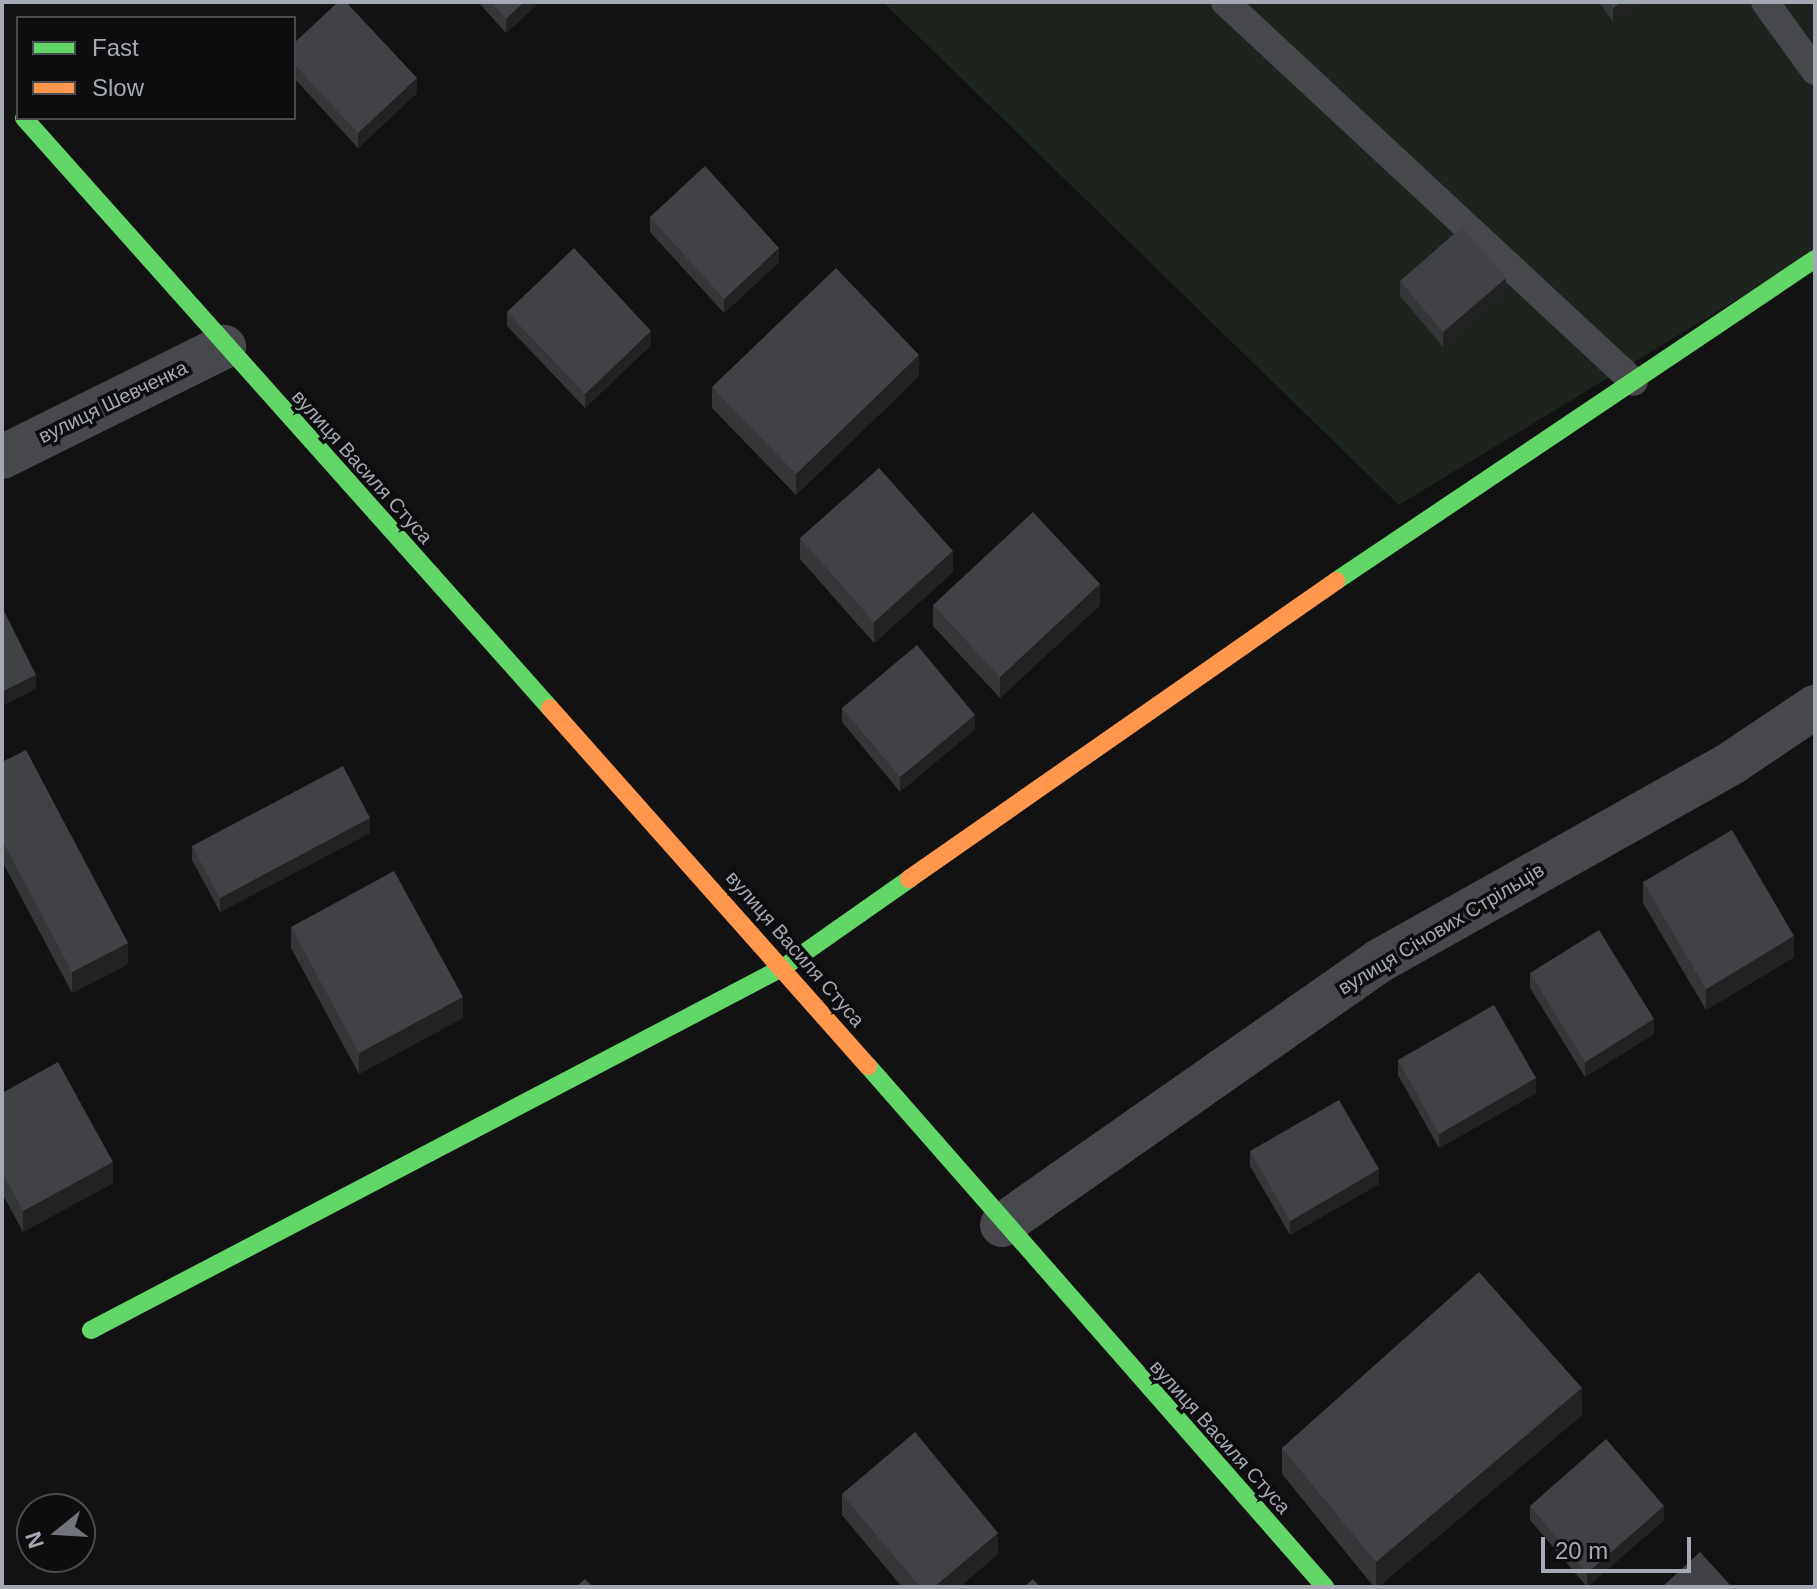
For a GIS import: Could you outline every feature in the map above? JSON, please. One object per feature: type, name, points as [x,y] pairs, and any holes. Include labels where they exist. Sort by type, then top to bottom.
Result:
[{"type":"street","name":"вулиця Василя Стуса","points":[[26,120],[224,347],[784,967],[1002,1225],[1325,1587]]},
{"type":"street","points":[[91,1330],[784,967],[1426,518],[1815,259]]},
{"type":"street","name":"вулиця Шевченка","points":[[2,457],[224,347]]},
{"type":"street","name":"вулиця Січових Стрільців","points":[[1002,1225],[1379,961],[1733,762],[1815,707]]},
{"type":"lane","points":[[1225,2],[1634,382]]},
{"type":"lane","points":[[1765,2],[1815,71]]},
{"type":"shaded area","points":[[883,2],[1815,2],[1815,252],[1399,505]]},
{"type":"building","points":[[338,2],[346,2],[417,78],[358,133],[296,66],[296,41]]},
{"type":"building","points":[[491,2],[524,2],[506,19]]},
{"type":"building","points":[[705,166],[779,248],[724,299],[650,217]]},
{"type":"building","points":[[1462,227],[1506,278],[1443,332],[1400,281]]},
{"type":"building","points":[[574,248],[651,331],[585,394],[507,312]]},
{"type":"building","points":[[836,268],[919,355],[796,474],[712,387]]},
{"type":"building","points":[[879,468],[953,551],[874,622],[800,538]]},
{"type":"building","points":[[1033,512],[1100,584],[1000,677],[933,605]]},
{"type":"building","points":[[2,607],[36,675],[2,692]]},
{"type":"building","points":[[917,645],[975,715],[900,777],[842,708]]},
{"type":"building","points":[[26,750],[128,943],[72,972],[2,840],[2,762]]},
{"type":"building","points":[[343,766],[370,818],[220,898],[192,846]]},
{"type":"building","points":[[1732,830],[1794,936],[1706,989],[1643,882]]},
{"type":"building","points":[[394,871],[463,997],[359,1053],[291,927]]},
{"type":"building","points":[[1599,930],[1654,1019],[1585,1062],[1530,973]]},
{"type":"building","points":[[1494,1005],[1536,1078],[1439,1134],[1398,1060]]},
{"type":"building","points":[[58,1062],[113,1162],[23,1211],[2,1172],[2,1093]]},
{"type":"building","points":[[1339,1100],[1379,1169],[1290,1221],[1250,1151]]},
{"type":"building","points":[[1479,1272],[1582,1388],[1376,1562],[1282,1448]]},
{"type":"building","points":[[915,1432],[998,1533],[934,1587],[920,1587],[842,1494]]},
{"type":"building","points":[[1606,1439],[1664,1506],[1587,1573],[1530,1506]]},
{"type":"building","points":[[1700,1552],[1732,1587],[1662,1587]]},
{"type":"building","points":[[585,1579],[593,1587],[576,1587]]},
{"type":"building","points":[[1033,1579],[1040,1587],[1024,1587]]},
{"type":"traffic: fast","points":[[26,120],[550,708]]},
{"type":"traffic: fast","points":[[1336,581],[1815,259]]},
{"type":"traffic: fast","points":[[91,1330],[784,967],[909,879]]},
{"type":"traffic: fast","points":[[868,1066],[1325,1587]]},
{"type":"traffic: slow","points":[[909,879],[1336,581]]},
{"type":"traffic: slow","points":[[550,708],[868,1066]]}]
